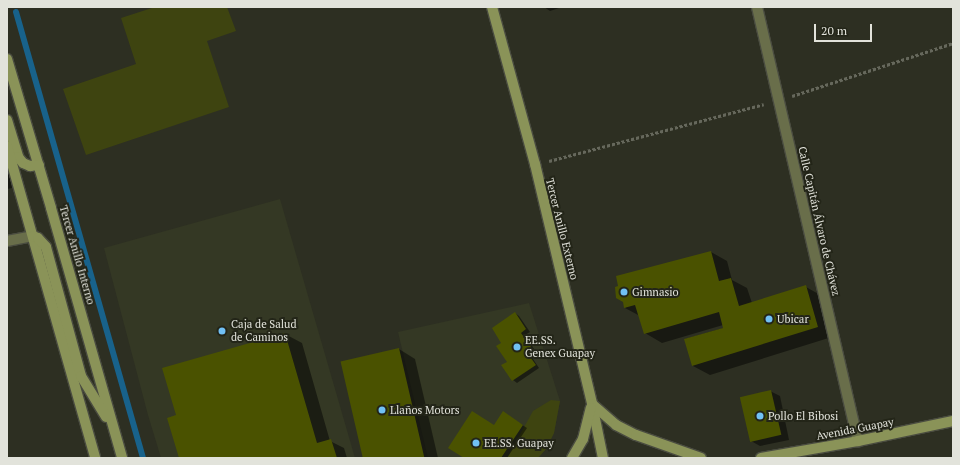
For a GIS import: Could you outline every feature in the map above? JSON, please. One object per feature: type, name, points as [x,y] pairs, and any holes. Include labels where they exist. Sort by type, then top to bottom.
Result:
[{"type":"main road","name":"Tercer Anillo Externo","points":[[492,7],[535,164],[592,404],[603,458]]},
{"type":"main road","name":"Tercer Anillo Interno","points":[[7,59],[39,165],[122,458]]},
{"type":"main road","points":[[7,73],[16,86]]},
{"type":"main road","points":[[7,120],[18,157],[23,163],[30,166],[39,165]]},
{"type":"main road","points":[[7,146],[95,458]]},
{"type":"main road","points":[[33,236],[38,238],[46,247],[81,376],[114,429]]},
{"type":"main road","points":[[572,458],[583,438],[592,404],[616,425],[636,436],[701,458]]},
{"type":"main road","name":"Avenida Guapay","points":[[761,458],[858,441],[953,421]]},
{"type":"street","name":"Calle Capitán Álvaro de Chávez","points":[[757,7],[858,441]]},
{"type":"street","points":[[7,241],[33,236]]},
{"type":"path","points":[[535,164],[779,100],[953,42]]},
{"type":"shaded area","name":"Caja de Salud de Caminos","points":[[280,199],[355,458],[161,458],[148,415],[104,248]]},
{"type":"shaded area","points":[[529,303],[560,401],[554,433],[546,449],[538,458],[428,458],[398,332]]},
{"type":"green space","points":[[155,7],[227,7],[236,31],[207,41],[229,107],[86,155],[63,89],[136,64],[121,18]]},
{"type":"green space","points":[[551,400],[560,401],[554,433],[546,449],[538,458],[507,458],[533,411]]},
{"type":"building","name":"Ubicar","points":[[711,251],[719,281],[731,278],[739,306],[806,285],[818,327],[692,366],[684,339],[723,328],[719,312],[644,334],[635,305],[624,308],[623,302],[616,298],[615,287],[618,286],[616,276]]},
{"type":"building","points":[[515,312],[526,329],[521,333],[531,347],[525,350],[536,365],[512,381],[501,365],[507,362],[496,346],[501,343],[492,328]]},
{"type":"building","points":[[285,333],[317,443],[331,439],[337,458],[179,458],[167,418],[176,415],[162,368]]},
{"type":"building","name":"Llaños Motors","points":[[399,348],[424,458],[363,458],[341,361]]},
{"type":"building","name":"Pollo El Bibosi","points":[[771,390],[781,435],[750,442],[740,397]]},
{"type":"building","points":[[472,411],[494,425],[503,411],[523,425],[501,458],[464,458],[448,448]]},
{"type":"waterway","points":[[16,12],[143,458]]},
{"type":"place","name":"Gimnasio","points":[[624,292]]},
{"type":"place","name":"Ubicar","points":[[769,319]]},
{"type":"place","name":"Caja de Salud de Caminos","points":[[222,331]]},
{"type":"place","name":"EE.SS. Genex Guapay","points":[[517,347]]},
{"type":"place","name":"Llaños Motors","points":[[382,410]]},
{"type":"place","name":"Pollo El Bibosi","points":[[760,416]]},
{"type":"place","name":"EE.SS. Guapay","points":[[476,443]]}]
